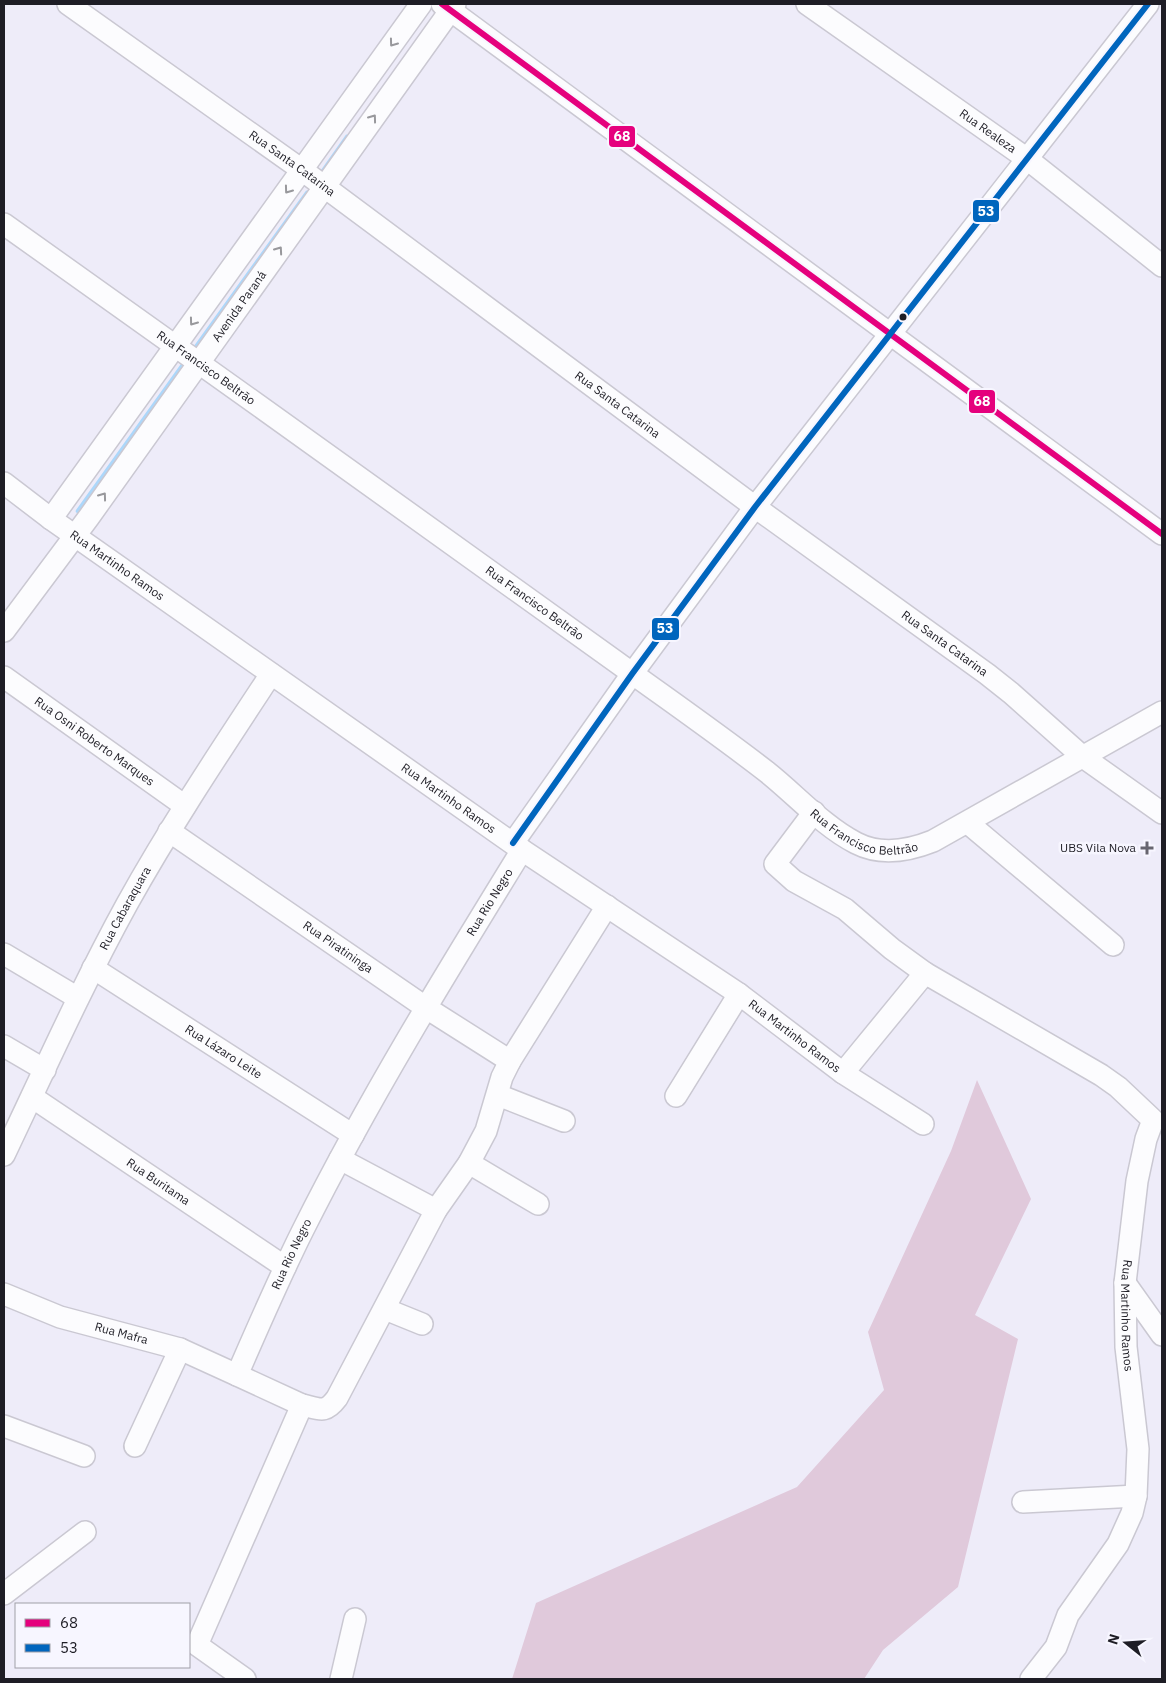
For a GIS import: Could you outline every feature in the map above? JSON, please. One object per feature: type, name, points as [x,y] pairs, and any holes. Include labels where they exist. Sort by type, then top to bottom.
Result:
[{"type":"street","name":"Rua Santa Catarina","points":[[68,4],[324,186],[755,507],[1005,688],[1083,757],[1162,813]]},
{"type":"street","name":"Avenida Paraná","points":[[4,631],[74,535],[302,170],[421,4]]},
{"type":"street","name":"Rua Realeza","points":[[809,4],[1026,158],[1162,266]]},
{"type":"street","points":[[1149,4],[1162,13]]},
{"type":"street","name":"Rua Rio Negro","points":[[237,1375],[285,1267],[340,1159],[424,1007],[517,847],[632,674],[755,507],[1026,158],[1149,4]]},
{"type":"street","name":"Avenida Paraná","points":[[52,520],[186,353],[324,186],[448,6]]},
{"type":"street","points":[[448,6],[1162,534]]},
{"type":"street","name":"Rua Francisco Beltrão","points":[[4,224],[632,674],[760,767],[814,812],[859,845],[887,851],[903,851],[916,848],[968,823],[1162,712]]},
{"type":"street","name":"Rua Martinho Ramos","points":[[4,483],[52,520],[517,847],[739,994],[843,1072],[925,973],[1102,1075],[1158,1116],[1146,1139],[1137,1181],[1125,1283],[1126,1348],[1138,1456],[1136,1496],[1132,1513],[1118,1544],[1068,1616],[1056,1647],[1031,1679]]},
{"type":"street","name":"Rua Cabaraquara","points":[[4,1155],[93,968],[169,831],[271,674]]},
{"type":"street","name":"Rua Osni Roberto Marques","points":[[4,677],[185,806]]},
{"type":"street","points":[[814,812],[775,864],[794,881],[844,909],[892,949],[925,973]]},
{"type":"street","points":[[968,823],[1113,945]]},
{"type":"street","name":"Rua Piratininga","points":[[169,831],[424,1007],[510,1061]]},
{"type":"street","points":[[237,1375],[302,1405],[322,1410],[330,1408],[436,1210],[469,1163],[486,1131],[502,1077],[510,1061],[607,906]]},
{"type":"street","points":[[4,954],[78,998]]},
{"type":"street","name":"Rua Lázaro Leite","points":[[93,968],[354,1135]]},
{"type":"street","points":[[676,1096],[739,994]]},
{"type":"street","points":[[4,1046],[45,1070]]},
{"type":"street","points":[[843,1072],[923,1124]]},
{"type":"street","points":[[498,1095],[564,1121]]},
{"type":"street","name":"Rua Buritama","points":[[32,1097],[285,1267]]},
{"type":"street","points":[[340,1159],[436,1210]]},
{"type":"street","points":[[469,1163],[538,1204]]},
{"type":"street","points":[[1125,1283],[1162,1335]]},
{"type":"street","name":"Rua Mafra","points":[[4,1294],[60,1317],[180,1349],[237,1375]]},
{"type":"street","points":[[385,1308],[422,1324]]},
{"type":"street","points":[[135,1446],[180,1349]]},
{"type":"street","points":[[245,1679],[198,1645],[302,1405]]},
{"type":"street","points":[[4,1426],[84,1456]]},
{"type":"street","points":[[1023,1502],[1136,1496]]},
{"type":"street","points":[[4,1594],[85,1532]]},
{"type":"street","points":[[341,1679],[355,1618]]},
{"type":"shaded area","points":[[977,1080],[1031,1199],[975,1315],[1018,1339],[958,1587],[883,1650],[864,1679],[512,1679],[536,1603],[797,1487],[884,1390],[868,1332],[951,1151]]},
{"type":"waterway","points":[[323,171],[347,137]]},
{"type":"waterway","points":[[193,351],[307,193]]},
{"type":"waterway","points":[[78,511],[185,362]]},
{"type":"transit line","name":"68","points":[[442,4],[1162,534]]},
{"type":"transit line","name":"53","points":[[513,843],[632,674],[755,507],[1148,4]]},
{"type":"place","name":"UBS Vila Nova","points":[[1147,848]]}]
